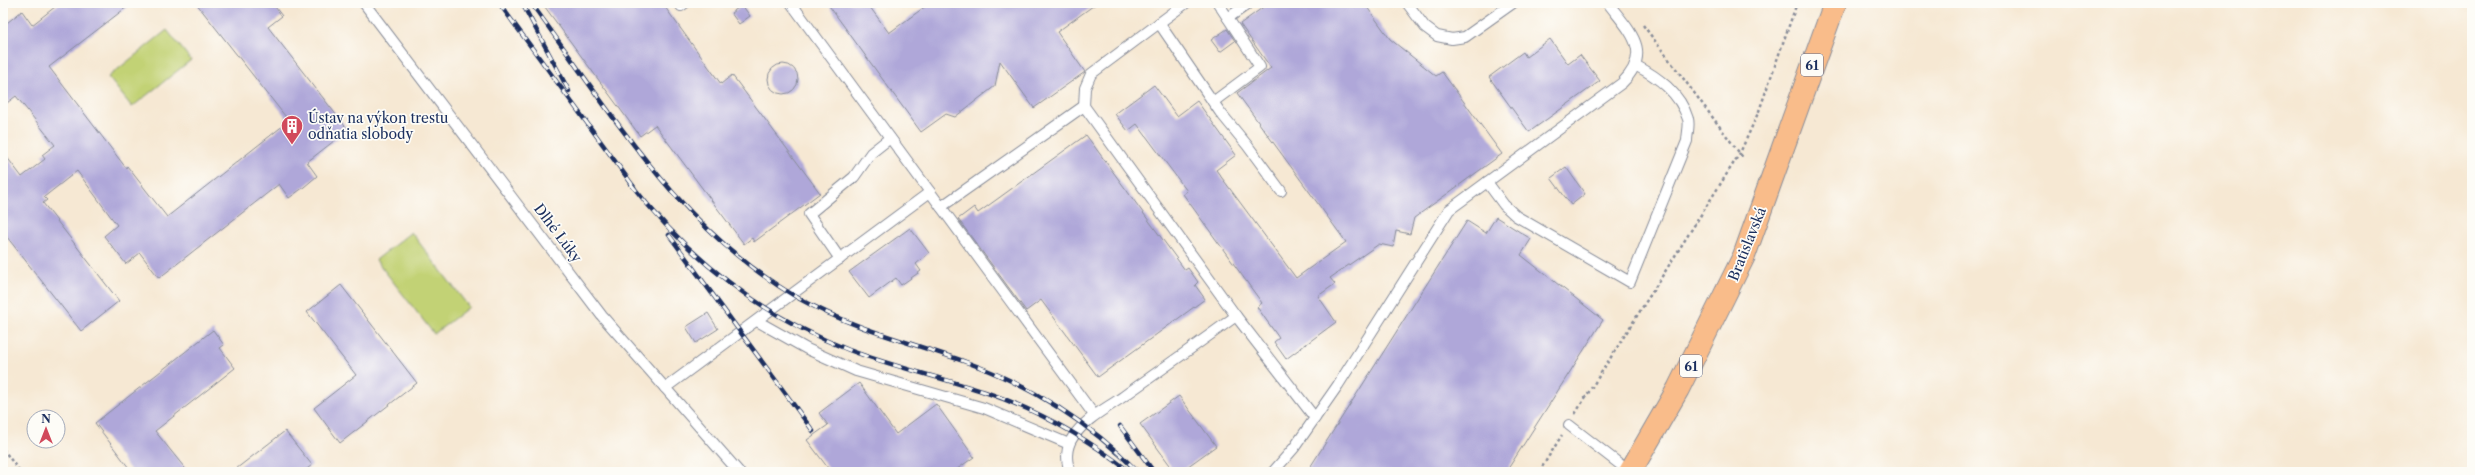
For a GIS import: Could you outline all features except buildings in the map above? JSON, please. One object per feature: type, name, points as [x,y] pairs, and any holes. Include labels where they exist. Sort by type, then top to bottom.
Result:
[{"type":"main road","name":"Bratislavská","points":[[1630,472],[1688,371],[1744,256],[1835,3]]},
{"type":"lane","name":"Dlhé Lúky","points":[[364,3],[602,316],[739,472]]},
{"type":"lane","points":[[679,3],[681,6],[685,3]]},
{"type":"lane","points":[[790,3],[1094,415]]},
{"type":"lane","points":[[1186,3],[1091,74],[1085,88],[1084,106],[1236,316],[1315,418]]},
{"type":"lane","points":[[1213,102],[1260,67],[1218,3]]},
{"type":"lane","points":[[1228,18],[1249,3]]},
{"type":"lane","points":[[1407,3],[1425,28],[1437,36],[1452,39],[1465,37],[1513,3]]},
{"type":"lane","points":[[1273,472],[1294,448],[1315,418],[1449,210],[1622,83],[1632,73],[1638,58],[1636,40],[1608,3]]},
{"type":"lane","points":[[1159,23],[1213,102],[1281,191]]},
{"type":"lane","points":[[1487,182],[1504,205],[1516,216],[1630,282],[1687,141],[1688,120],[1678,99],[1658,77],[1635,65]]},
{"type":"lane","points":[[941,207],[1084,106]]},
{"type":"lane","points":[[840,259],[809,214],[854,177],[871,153],[890,138]]},
{"type":"lane","points":[[666,388],[930,192]]},
{"type":"lane","points":[[1071,472],[1067,449],[1069,444],[1075,434],[1094,415],[1113,404],[1236,316]]},
{"type":"lane","points":[[756,321],[807,349],[856,371],[984,408],[1069,444]]},
{"type":"lane","points":[[1569,424],[1630,472]]},
{"type":"path","points":[[1538,472],[1740,153],[1759,111],[1797,3]]},
{"type":"path","points":[[1641,22],[1744,159]]},
{"type":"path","points":[[3,449],[20,472]]},
{"type":"green space","points":[[167,30],[191,60],[132,107],[108,77]]},
{"type":"green space","points":[[411,232],[469,307],[434,334],[376,260]]},
{"type":"railway","points":[[499,3],[634,187]]},
{"type":"railway","points":[[522,3],[569,91]]},
{"type":"railway","points":[[531,3],[619,126],[650,166],[683,204],[719,240],[758,271],[800,299],[841,319],[990,371],[1036,394],[1058,407],[1100,437],[1138,472]]},
{"type":"railway","points":[[631,184],[653,211],[702,260],[729,282],[786,320],[849,350],[883,362],[985,392],[1024,407],[1079,436],[1130,472]]},
{"type":"railway","points":[[669,235],[813,431]]},
{"type":"railway","points":[[1120,426],[1154,472]]},
{"type":"place","name":"Ústav na výkon trestu odňatia slobody","points":[[292,146]]}]
